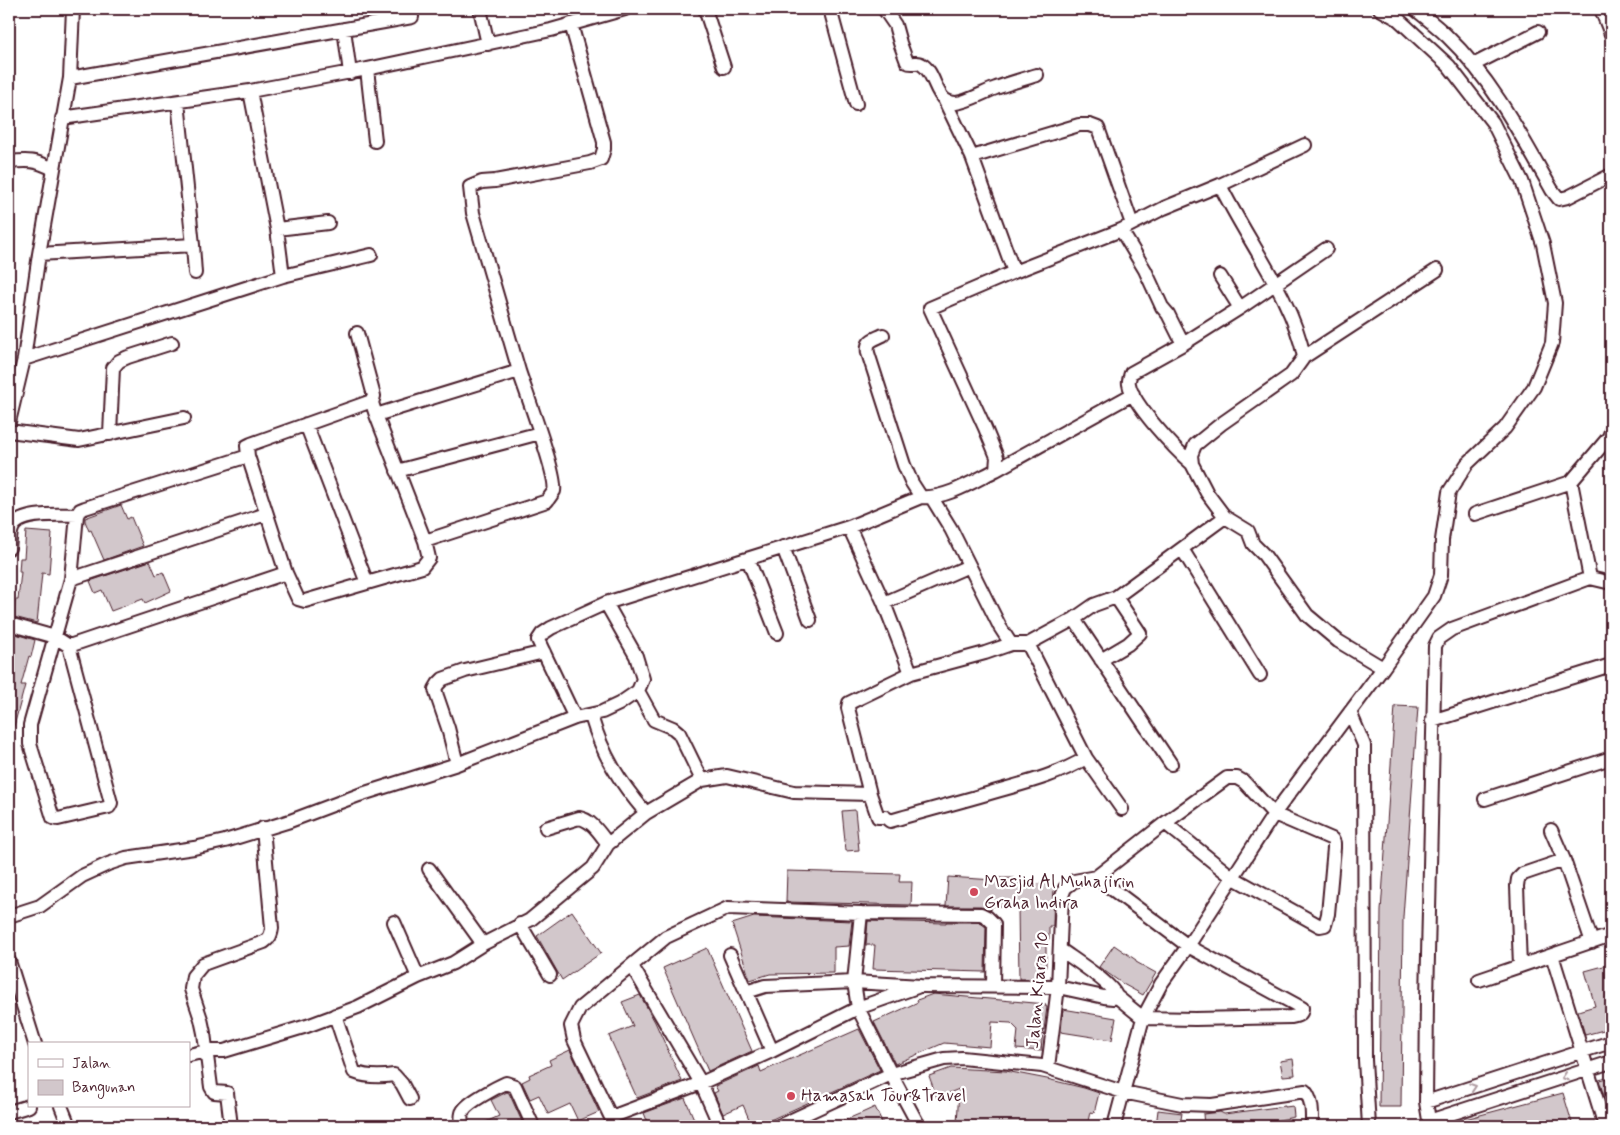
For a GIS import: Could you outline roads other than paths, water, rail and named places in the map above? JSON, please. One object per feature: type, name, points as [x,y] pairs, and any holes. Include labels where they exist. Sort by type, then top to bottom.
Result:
[{"type":"street","points":[[9,422],[24,359],[39,254],[70,78],[73,9]]},
{"type":"street","points":[[480,9],[488,44]]},
{"type":"street","points":[[62,118],[178,102],[350,73],[488,44],[625,9]]},
{"type":"street","points":[[705,9],[724,67]]},
{"type":"street","points":[[830,9],[856,104]]},
{"type":"street","points":[[884,9],[895,25],[907,62],[923,65],[944,99],[972,157],[1014,272]]},
{"type":"street","points":[[1114,1126],[1144,1018],[1161,984],[1274,814],[1434,596],[1441,575],[1442,540],[1449,492],[1467,464],[1505,428],[1534,387],[1552,343],[1555,303],[1543,244],[1522,181],[1493,123],[1448,66],[1398,19],[1380,9]]},
{"type":"street","points":[[1415,9],[1448,37],[1493,91],[1559,199],[1568,197],[1611,175]]},
{"type":"street","points":[[1601,9],[1611,34]]},
{"type":"street","points":[[70,78],[412,17]]},
{"type":"street","points":[[425,541],[547,501],[554,491],[554,481],[540,433],[518,371],[473,212],[470,187],[482,182],[590,163],[602,158],[604,142],[571,24]]},
{"type":"street","points":[[344,29],[350,73]]},
{"type":"street","points":[[1473,65],[1538,32]]},
{"type":"street","points":[[367,69],[375,141]]},
{"type":"street","points":[[944,99],[958,103],[998,87],[1037,75]]},
{"type":"street","points":[[250,90],[277,229],[283,276]]},
{"type":"street","points":[[178,102],[195,273]]},
{"type":"street","points":[[972,157],[1078,125],[1090,125],[1098,128],[1126,227],[1162,307],[1168,314],[1183,344]]},
{"type":"street","points":[[996,470],[997,457],[930,308],[1126,227],[1305,145]]},
{"type":"street","points":[[9,162],[40,162],[53,169]]},
{"type":"street","points":[[1220,185],[1232,211],[1274,283],[1302,342],[1304,357]]},
{"type":"street","points":[[277,229],[328,223]]},
{"type":"street","points":[[39,254],[193,245]]},
{"type":"street","points":[[1326,249],[1240,308],[1183,344],[1131,373],[1128,382],[1144,411],[1176,449],[1192,464],[1207,493],[1225,517],[1248,531],[1253,544],[1307,615],[1354,651],[1383,668]]},
{"type":"street","points":[[24,359],[283,276],[371,255]]},
{"type":"street","points":[[1192,464],[1191,455],[1195,445],[1221,424],[1291,375],[1304,357],[1437,270]]},
{"type":"street","points":[[1220,276],[1240,308]]},
{"type":"street","points":[[357,333],[374,396],[374,409]]},
{"type":"street","points":[[883,335],[870,341],[867,346],[868,353],[904,464],[912,482],[927,497],[951,529],[968,566],[1010,644]]},
{"type":"street","points":[[110,434],[113,368],[119,361],[128,357],[172,343]]},
{"type":"street","points":[[374,409],[518,371]]},
{"type":"street","points":[[575,718],[538,640],[542,634],[551,628],[606,603],[849,527],[927,497],[951,491],[996,470],[1133,394]]},
{"type":"street","points":[[369,402],[374,409],[425,541],[429,558],[422,567],[301,601],[296,597],[286,573],[246,448],[248,445],[369,402]]},
{"type":"street","points":[[9,431],[79,440],[184,418]]},
{"type":"street","points":[[306,424],[366,583]]},
{"type":"street","points":[[1475,514],[1572,482],[1609,437],[1611,431]]},
{"type":"street","points":[[397,471],[540,433]]},
{"type":"street","points":[[9,624],[55,637],[69,646],[111,803],[109,807],[58,819],[53,818],[30,744],[30,725],[55,637],[71,579],[77,515],[80,510],[85,508],[248,456]]},
{"type":"street","points":[[1572,482],[1590,578]]},
{"type":"street","points":[[71,579],[266,514]]},
{"type":"street","points":[[9,548],[12,528],[18,520],[34,516],[77,515]]},
{"type":"street","points":[[1086,758],[1071,767],[1046,777],[890,821],[885,817],[878,816],[870,794],[848,708],[849,703],[911,673],[985,653],[1010,644],[1028,644],[1074,620],[1094,605],[1116,597],[1225,517]]},
{"type":"street","points":[[849,527],[884,603],[911,673]]},
{"type":"street","points":[[783,547],[810,620]]},
{"type":"street","points":[[1182,549],[1260,676]]},
{"type":"street","points":[[748,559],[777,633]]},
{"type":"street","points":[[884,603],[968,566]]},
{"type":"street","points":[[69,646],[286,573]]},
{"type":"street","points":[[1611,583],[1590,578],[1452,629],[1439,638],[1435,646],[1432,721],[1426,1102],[1429,1124],[1611,1062]]},
{"type":"street","points":[[1101,660],[1128,644],[1140,633],[1116,597]]},
{"type":"street","points":[[9,916],[40,906],[82,876],[108,864],[126,858],[194,848],[225,841],[290,821],[359,795],[457,764],[575,718],[591,716],[619,704],[638,691],[644,679],[636,656],[606,603]]},
{"type":"street","points":[[1074,620],[1171,764]]},
{"type":"street","points":[[1028,644],[1086,758],[1122,809]]},
{"type":"street","points":[[457,764],[448,728],[437,696],[436,689],[438,684],[443,679],[464,671],[544,652]]},
{"type":"street","points":[[1432,721],[1611,665]]},
{"type":"street","points":[[638,691],[654,720],[673,728],[679,733],[702,780]]},
{"type":"street","points":[[1350,712],[1364,745],[1366,1060],[1369,1126]]},
{"type":"street","points":[[591,716],[598,741],[611,766],[626,789],[646,813]]},
{"type":"street","points":[[1485,799],[1611,758]]},
{"type":"street","points":[[190,1055],[224,1051],[307,1026],[358,1006],[418,977],[453,963],[483,944],[530,920],[593,868],[608,844],[646,813],[702,780],[727,776],[794,792],[870,794]]},
{"type":"street","name":"Jalan Kiara 10","points":[[1048,1067],[1058,986],[1062,896],[1065,888],[1074,881],[1096,877],[1165,823],[1227,778],[1237,778],[1244,782],[1274,814],[1332,839],[1334,843],[1328,914],[1325,925],[1320,926],[1232,877],[1165,823]]},
{"type":"street","points":[[546,828],[585,818],[608,844]]},
{"type":"street","points":[[231,1126],[227,1093],[214,1092],[211,1087],[201,1018],[190,989],[194,976],[203,964],[264,942],[271,934],[263,828]]},
{"type":"street","points":[[1551,830],[1564,860],[1592,942]]},
{"type":"street","points":[[1520,966],[1518,879],[1523,874],[1564,860]]},
{"type":"street","points":[[429,869],[483,944]]},
{"type":"street","points":[[1061,950],[1108,985],[1116,993],[1116,996],[1144,1018],[1291,1017],[1298,1016],[1301,1012],[1302,1008],[1188,946],[1096,877]]},
{"type":"street","points":[[921,986],[858,1008],[772,1051],[613,1122],[574,1040],[571,1026],[580,1008],[666,937],[728,908],[861,913],[981,914],[994,924],[993,986]]},
{"type":"street","points":[[861,913],[854,982],[858,1008],[919,1126]]},
{"type":"street","points":[[394,922],[418,977]]},
{"type":"street","points":[[520,924],[550,975]]},
{"type":"street","points":[[1479,980],[1611,935]]},
{"type":"street","points":[[730,955],[772,1051]]},
{"type":"street","points":[[1552,955],[1605,1126]]},
{"type":"street","points":[[9,963],[34,1042]]},
{"type":"street","points":[[632,966],[701,1083],[720,1126]]},
{"type":"street","points":[[746,992],[765,986],[854,982],[921,986],[1058,986],[1104,997],[1113,998],[1116,996]]},
{"type":"street","points":[[335,1015],[354,1072],[370,1076],[394,1076],[402,1084],[410,1099]]},
{"type":"street","points":[[1426,1102],[1611,1042]]},
{"type":"street","points":[[779,1126],[891,1074],[944,1060],[962,1058],[1048,1067],[1123,1092],[1182,1104],[1212,1106],[1305,1091],[1312,1106],[1312,1126]]},
{"type":"street","points":[[462,1126],[461,1118],[463,1111],[479,1098],[506,1082],[515,1086],[533,1126]]},
{"type":"street","points":[[9,1112],[28,1106]]},
{"type":"street","points":[[62,1108],[69,1126]]},
{"type":"place","name":"Masjid Al Muhajirin Graha Indira","points":[[974,892]]},
{"type":"place","name":"Hamasah Tour&Travel","points":[[791,1096]]}]
